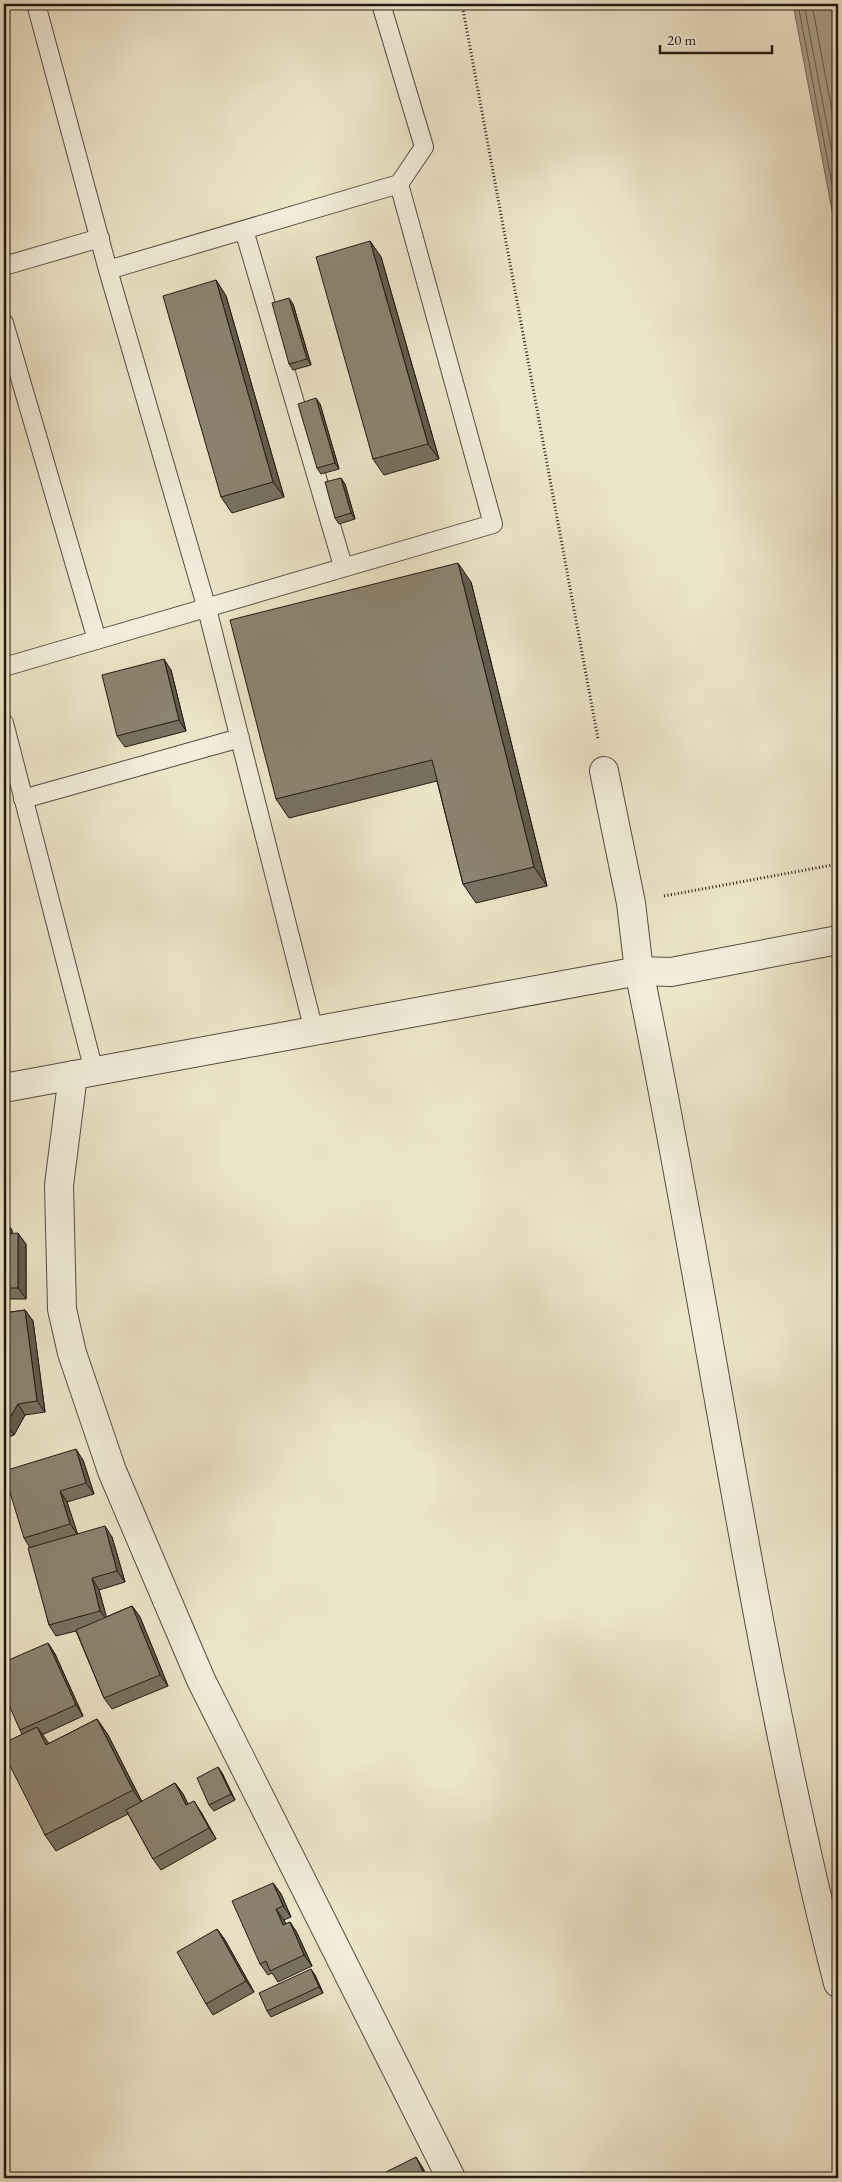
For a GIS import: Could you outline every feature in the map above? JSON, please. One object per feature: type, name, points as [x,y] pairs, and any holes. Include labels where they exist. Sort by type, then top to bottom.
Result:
[{"type":"street","points":[[604,771],[631,903],[640,971],[750,1575],[813,1884],[838,1983]]},
{"type":"street","points":[[4,1088],[640,971],[671,972],[838,940]]},
{"type":"street","points":[[84,1073],[59,1185],[62,1309],[72,1353],[106,1452],[201,1680],[451,2178]]},
{"type":"lane","points":[[36,4],[108,270],[207,609],[314,1031]]},
{"type":"lane","points":[[108,270],[399,184],[424,147],[381,4]]},
{"type":"lane","points":[[4,667],[207,609],[343,566],[493,524],[399,184]]},
{"type":"lane","points":[[244,230],[343,566]]},
{"type":"lane","points":[[4,266],[100,238]]},
{"type":"lane","points":[[4,323],[97,640]]},
{"type":"lane","points":[[4,723],[23,799],[84,1073]]},
{"type":"lane","points":[[23,799],[240,738]]},
{"type":"path","points":[[462,4],[604,771]]},
{"type":"path","points":[[663,897],[838,864]]},
{"type":"water","points":[[793,4],[838,4],[838,242]]},
{"type":"building","points":[[370,241],[428,444],[373,459],[316,257]]},
{"type":"building","points":[[216,280],[273,482],[221,497],[163,296]]},
{"type":"building","points":[[289,298],[307,359],[289,364],[272,303]]},
{"type":"building","points":[[316,398],[335,463],[317,468],[298,404]]},
{"type":"building","points":[[341,478],[351,513],[335,518],[325,482]]},
{"type":"building","points":[[458,563],[534,867],[463,884],[432,760],[276,799],[230,620]]},
{"type":"building","points":[[164,659],[179,720],[117,736],[102,675]]},
{"type":"building","points":[[18,1233],[18,1288],[4,1288],[4,1234]]},
{"type":"building","points":[[25,1310],[37,1401],[18,1404],[4,1425],[4,1313]]},
{"type":"building","points":[[76,1449],[86,1483],[60,1491],[70,1524],[24,1538],[4,1471]]},
{"type":"building","points":[[105,1526],[117,1571],[92,1578],[100,1611],[49,1625],[28,1548]]},
{"type":"building","points":[[132,1606],[160,1675],[104,1698],[76,1630]]},
{"type":"building","points":[[48,1643],[76,1705],[20,1730],[4,1694],[4,1662]]},
{"type":"building","points":[[97,1719],[133,1790],[45,1835],[4,1754],[4,1743],[37,1727],[46,1745]]},
{"type":"building","points":[[218,1767],[231,1794],[209,1805],[197,1778]]},
{"type":"building","points":[[175,1783],[186,1805],[194,1801],[209,1828],[153,1859],[126,1810]]},
{"type":"building","points":[[273,1883],[283,1906],[276,1909],[283,1925],[290,1922],[304,1955],[270,1971],[266,1961],[260,1964],[232,1901]]},
{"type":"building","points":[[217,1929],[246,1981],[206,2004],[177,1952]]},
{"type":"building","points":[[311,1969],[319,1987],[267,2011],[259,1993]]},
{"type":"building","points":[[416,2157],[426,2178],[381,2178],[380,2175]]}]
